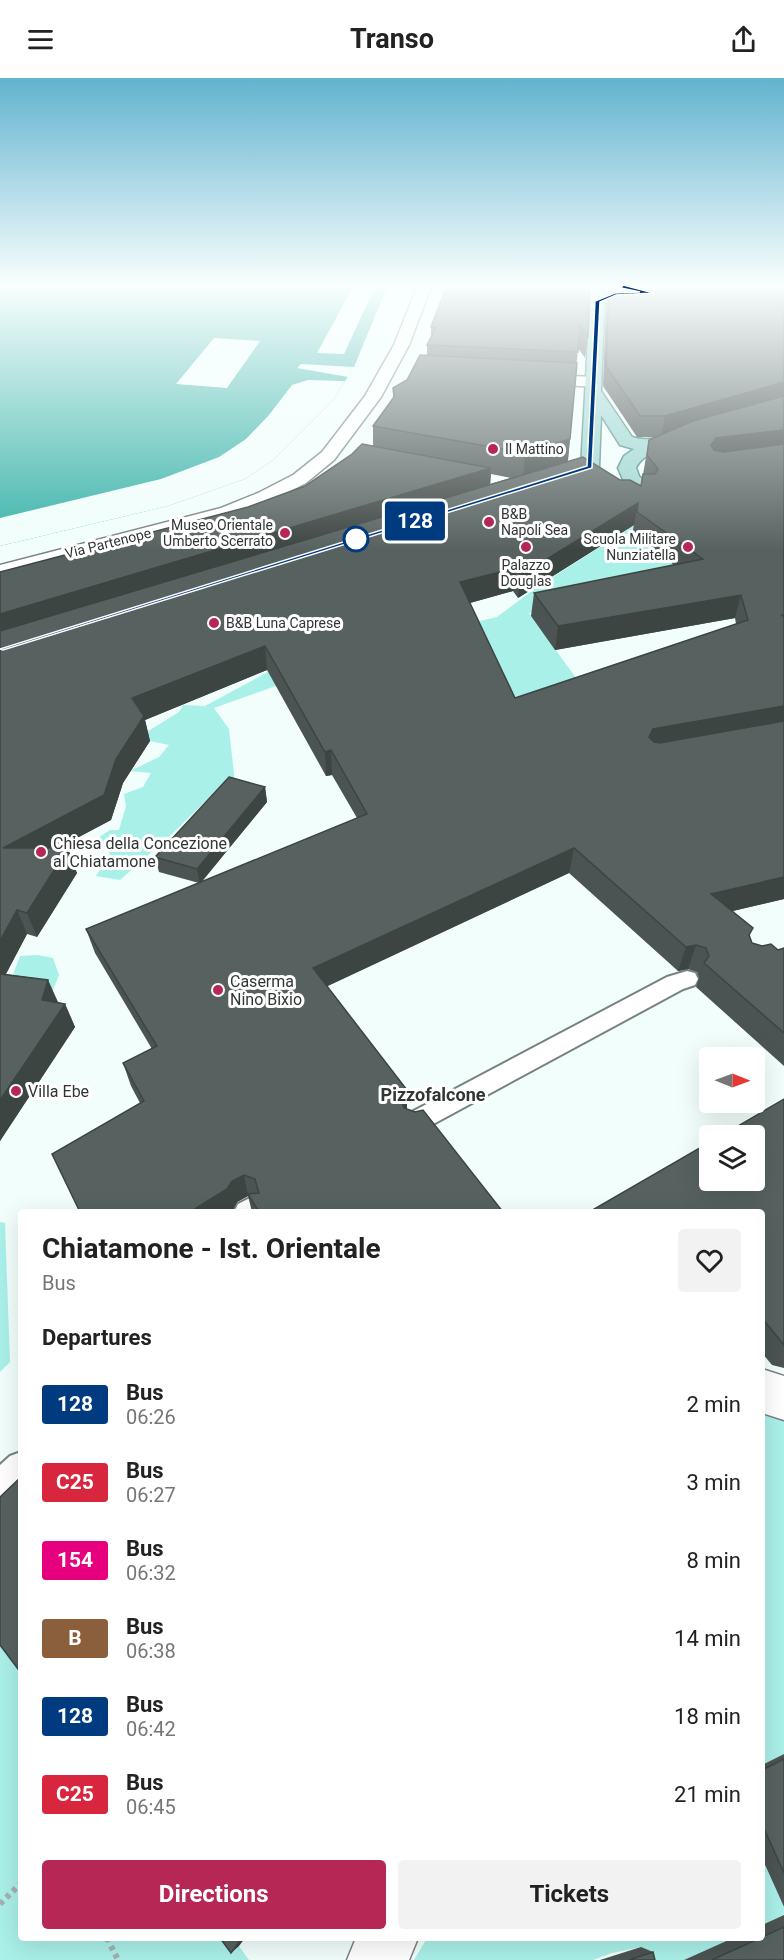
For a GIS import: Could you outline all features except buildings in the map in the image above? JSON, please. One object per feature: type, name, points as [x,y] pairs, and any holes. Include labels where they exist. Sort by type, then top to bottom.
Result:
[{"type":"main road","points":[[594,375],[591,471],[600,482],[624,496]]},
{"type":"main road","points":[[593,386],[626,441],[641,446],[661,444]]},
{"type":"main road","points":[[643,490],[628,476],[627,464],[642,452],[661,444],[709,430]]},
{"type":"street","name":"Via Partenope","points":[[0,571],[205,519],[246,505],[301,477],[331,452],[396,375]]},
{"type":"street","points":[[508,378],[593,386]]},
{"type":"street","points":[[331,452],[350,456]]},
{"type":"street","points":[[765,1392],[784,1398]]},
{"type":"street","points":[[376,1960],[387,1941]]},
{"type":"lane","points":[[415,1122],[687,979]]},
{"type":"lane","points":[[0,1486],[18,1470]]},
{"type":"path","points":[[0,1904],[18,1887]]},
{"type":"path","points":[[108,1941],[118,1960]]},
{"type":"shaded area","points":[[0,375],[349,375],[333,400],[273,460],[245,479],[168,506],[0,546]]},
{"type":"shaded area","points":[[642,506],[642,541],[698,582],[529,613],[589,696],[512,722],[449,628],[497,617],[537,587],[627,530]]},
{"type":"shaded area","points":[[277,667],[295,679],[214,708],[229,729],[235,783],[226,781],[172,834],[120,880],[96,876],[110,854],[98,838],[110,830],[119,830],[126,806],[124,794],[143,787],[151,773],[130,771],[159,757],[169,745],[150,741],[145,733],[179,712],[183,705],[205,706]]},
{"type":"shaded area","points":[[38,955],[53,958],[59,975],[48,1002],[0,1009],[20,956]]},
{"type":"shaded area","points":[[0,1222],[5,1223],[10,1362],[0,1372]]},
{"type":"shaded area","points":[[765,1406],[784,1416],[784,1754],[765,1764]]},
{"type":"shaded area","points":[[0,1630],[18,1654],[18,1941],[235,1941],[249,1960],[0,1960]]},
{"type":"shaded area","points":[[765,1865],[784,1907],[784,1915],[765,1924]]},
{"type":"shaded area","points":[[425,1941],[726,1941],[684,1960],[646,1960],[641,1947],[593,1960],[414,1960]]},
{"type":"pier","points":[[184,375],[236,375],[227,388],[176,384]]},
{"type":"pier","points":[[308,380],[345,381],[333,400],[273,460],[245,479],[168,506],[0,546],[0,518],[161,479],[219,457],[246,439],[269,415],[292,385]]},
{"type":"bus line","name":"128","points":[[0,649],[590,467],[594,375]]},
{"type":"place","name":"Il Mattino","points":[[493,449]]},
{"type":"place","name":"B&B Napoli Sea","points":[[489,522]]},
{"type":"place","name":"Museo Orientale Umberto Scerrato","points":[[285,533]]},
{"type":"place","name":"Palazzo Douglas","points":[[526,547]]},
{"type":"place","name":"Scuola Militare Nunziatella","points":[[688,547]]},
{"type":"place","name":"B&B Luna Caprese","points":[[214,623]]},
{"type":"place","name":"Chiesa della Concezione al Chiatamone","points":[[41,852]]},
{"type":"place","name":"Caserma Nino Bixio","points":[[218,990]]},
{"type":"place","name":"Villa Ebe","points":[[16,1091]]},
{"type":"district","name":"Pizzofalcone","points":[[433,1094]]}]
